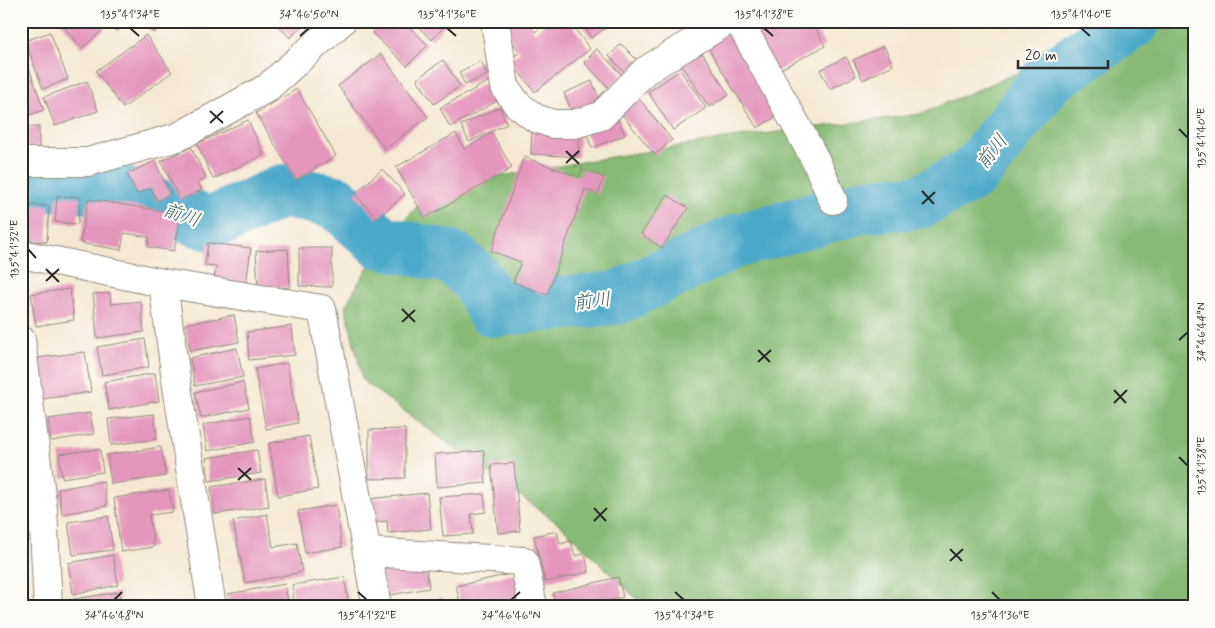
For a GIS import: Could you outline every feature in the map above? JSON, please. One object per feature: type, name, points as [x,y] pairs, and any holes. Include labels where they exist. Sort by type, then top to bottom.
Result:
[{"type":"street","points":[[21,162],[88,162],[178,138],[267,88],[342,21]]},
{"type":"street","points":[[495,21],[505,87],[517,104],[535,118],[553,124],[574,124],[601,116],[645,71],[727,21]]},
{"type":"street","points":[[739,21],[816,161],[832,200]]},
{"type":"street","points":[[21,254],[163,283],[322,309],[378,607]]},
{"type":"street","points":[[163,283],[176,380],[212,607]]},
{"type":"street","points":[[21,340],[43,510],[48,607]]},
{"type":"street","points":[[367,552],[524,561],[533,607]]},
{"type":"green space","points":[[1183,21],[1194,21],[1194,607],[645,607],[560,525],[363,381],[345,306],[375,255],[433,188],[731,138],[920,114],[1047,60]]},
{"type":"building","points":[[59,21],[97,21],[104,29],[82,48]]},
{"type":"building","points":[[109,21],[128,21],[117,31]]},
{"type":"building","points":[[145,21],[163,21],[154,33],[143,25]]},
{"type":"building","points":[[274,21],[308,21],[290,38]]},
{"type":"building","points":[[383,21],[403,21],[428,45],[407,66],[372,33]]},
{"type":"building","points":[[412,21],[449,21],[432,40]]},
{"type":"building","points":[[511,21],[526,21],[535,32],[548,21],[569,21],[590,49],[535,92],[509,60],[520,52],[502,28]]},
{"type":"building","points":[[580,21],[616,21],[591,38]]},
{"type":"building","points":[[684,21],[707,21],[689,31]]},
{"type":"building","points":[[782,21],[812,21],[825,46],[775,72],[755,35]]},
{"type":"building","points":[[50,32],[68,79],[43,89],[25,41]]},
{"type":"building","points":[[729,32],[779,115],[757,128],[707,46]]},
{"type":"building","points":[[146,35],[172,72],[123,108],[96,71]]},
{"type":"building","points":[[621,44],[638,61],[626,74],[609,56]]},
{"type":"building","points":[[884,46],[893,65],[863,80],[853,60]]},
{"type":"building","points":[[597,49],[622,75],[609,88],[584,62]]},
{"type":"building","points":[[701,51],[729,95],[709,107],[681,65]]},
{"type":"building","points":[[381,54],[428,117],[385,149],[338,86]]},
{"type":"building","points":[[846,57],[856,76],[830,89],[820,70]]},
{"type":"building","points":[[443,60],[460,86],[434,104],[417,79]]},
{"type":"building","points":[[481,61],[487,75],[465,85],[459,72]]},
{"type":"building","points":[[28,65],[44,110],[24,117],[21,108],[21,67]]},
{"type":"building","points":[[680,70],[706,108],[673,130],[648,92]]},
{"type":"building","points":[[87,81],[98,111],[55,126],[44,97]]},
{"type":"building","points":[[489,81],[499,100],[450,127],[440,108]]},
{"type":"building","points":[[592,81],[603,107],[575,119],[564,93]]},
{"type":"building","points":[[297,89],[336,156],[296,180],[256,113]]},
{"type":"building","points":[[638,97],[672,140],[655,155],[620,112]]},
{"type":"building","points":[[500,107],[507,124],[469,142],[461,125]]},
{"type":"building","points":[[617,116],[625,135],[592,148],[584,128]]},
{"type":"building","points":[[248,120],[264,155],[213,179],[197,144]]},
{"type":"building","points":[[21,127],[39,127],[39,148],[21,147]]},
{"type":"building","points":[[532,127],[580,130],[578,157],[531,154]]},
{"type":"building","points":[[456,133],[464,149],[492,133],[512,168],[425,218],[396,167]]},
{"type":"building","points":[[191,147],[206,178],[198,183],[202,190],[180,200],[161,161]]},
{"type":"building","points":[[524,157],[579,177],[582,169],[604,177],[598,194],[585,189],[547,295],[513,282],[521,262],[491,251]]},
{"type":"building","points":[[155,161],[170,194],[157,201],[151,188],[137,194],[127,174]]},
{"type":"building","points":[[382,169],[405,194],[377,219],[355,194]]},
{"type":"building","points":[[667,195],[688,208],[662,248],[641,234]]},
{"type":"building","points":[[57,196],[80,197],[78,224],[55,222]]},
{"type":"building","points":[[88,199],[181,214],[174,251],[148,247],[149,237],[124,233],[121,250],[80,243]]},
{"type":"building","points":[[21,204],[49,206],[47,242],[21,240]]},
{"type":"building","points":[[208,243],[251,248],[246,285],[214,281],[216,266],[205,265]]},
{"type":"building","points":[[299,248],[332,248],[332,287],[299,286]]},
{"type":"building","points":[[288,249],[290,287],[258,289],[256,251]]},
{"type":"building","points":[[70,289],[74,320],[36,326],[31,294]]},
{"type":"building","points":[[110,293],[111,304],[141,301],[144,332],[97,338],[93,294]]},
{"type":"building","points":[[234,315],[239,342],[190,351],[185,324]]},
{"type":"building","points":[[292,326],[295,355],[249,360],[247,332]]},
{"type":"building","points":[[145,339],[149,367],[102,375],[97,347]]},
{"type":"building","points":[[237,348],[243,377],[195,386],[190,358]]},
{"type":"building","points":[[85,352],[91,392],[42,399],[36,358]]},
{"type":"building","points":[[287,363],[298,423],[266,429],[255,369]]},
{"type":"building","points":[[155,373],[159,401],[109,410],[104,382]]},
{"type":"building","points":[[243,382],[249,408],[201,418],[195,392]]},
{"type":"building","points":[[90,413],[94,434],[51,441],[48,419]]},
{"type":"building","points":[[154,414],[157,439],[111,445],[108,419]]},
{"type":"building","points":[[250,416],[255,442],[207,451],[203,425]]},
{"type":"building","points":[[405,429],[405,478],[369,479],[369,430]]},
{"type":"building","points":[[309,436],[318,489],[278,496],[269,443]]},
{"type":"building","points":[[161,447],[166,476],[111,484],[107,455]]},
{"type":"building","points":[[100,449],[103,472],[62,478],[59,454]]},
{"type":"building","points":[[257,450],[261,473],[209,481],[206,458]]},
{"type":"building","points":[[484,451],[486,483],[437,487],[435,454]]},
{"type":"building","points":[[514,463],[520,531],[498,533],[491,465]]},
{"type":"building","points":[[265,479],[269,506],[215,514],[211,487]]},
{"type":"building","points":[[103,481],[107,506],[62,514],[58,489]]},
{"type":"building","points":[[169,490],[173,512],[149,515],[154,547],[121,552],[114,498]]},
{"type":"building","points":[[427,493],[431,529],[388,533],[387,521],[370,523],[368,499]]},
{"type":"building","points":[[484,494],[486,512],[471,514],[473,534],[443,536],[439,497]]},
{"type":"building","points":[[336,505],[342,547],[305,553],[298,511]]},
{"type":"building","points":[[267,514],[273,547],[297,543],[302,572],[245,583],[233,521]]},
{"type":"building","points":[[108,516],[113,550],[73,555],[68,522]]},
{"type":"building","points":[[557,531],[560,544],[571,541],[575,556],[585,554],[589,572],[545,582],[534,536]]},
{"type":"building","points":[[113,555],[118,585],[73,594],[68,563]]},
{"type":"building","points":[[425,561],[429,588],[385,596],[381,569]]},
{"type":"building","points":[[515,573],[522,607],[461,607],[456,586]]},
{"type":"building","points":[[344,577],[349,604],[332,607],[295,607],[292,585]]},
{"type":"building","points":[[618,577],[623,597],[584,607],[556,607],[553,593]]},
{"type":"building","points":[[285,584],[289,607],[230,607],[228,594]]},
{"type":"building","points":[[119,592],[121,607],[68,607],[67,600]]},
{"type":"building","points":[[441,598],[443,607],[405,607],[405,606]]},
{"type":"waterway","name":"前川","points":[[21,187],[63,184],[117,191],[210,224],[283,191],[336,202],[381,242],[453,258],[478,281],[493,310],[617,298],[736,241],[864,206],[919,202],[973,174],[1049,78],[1134,21]]}]
